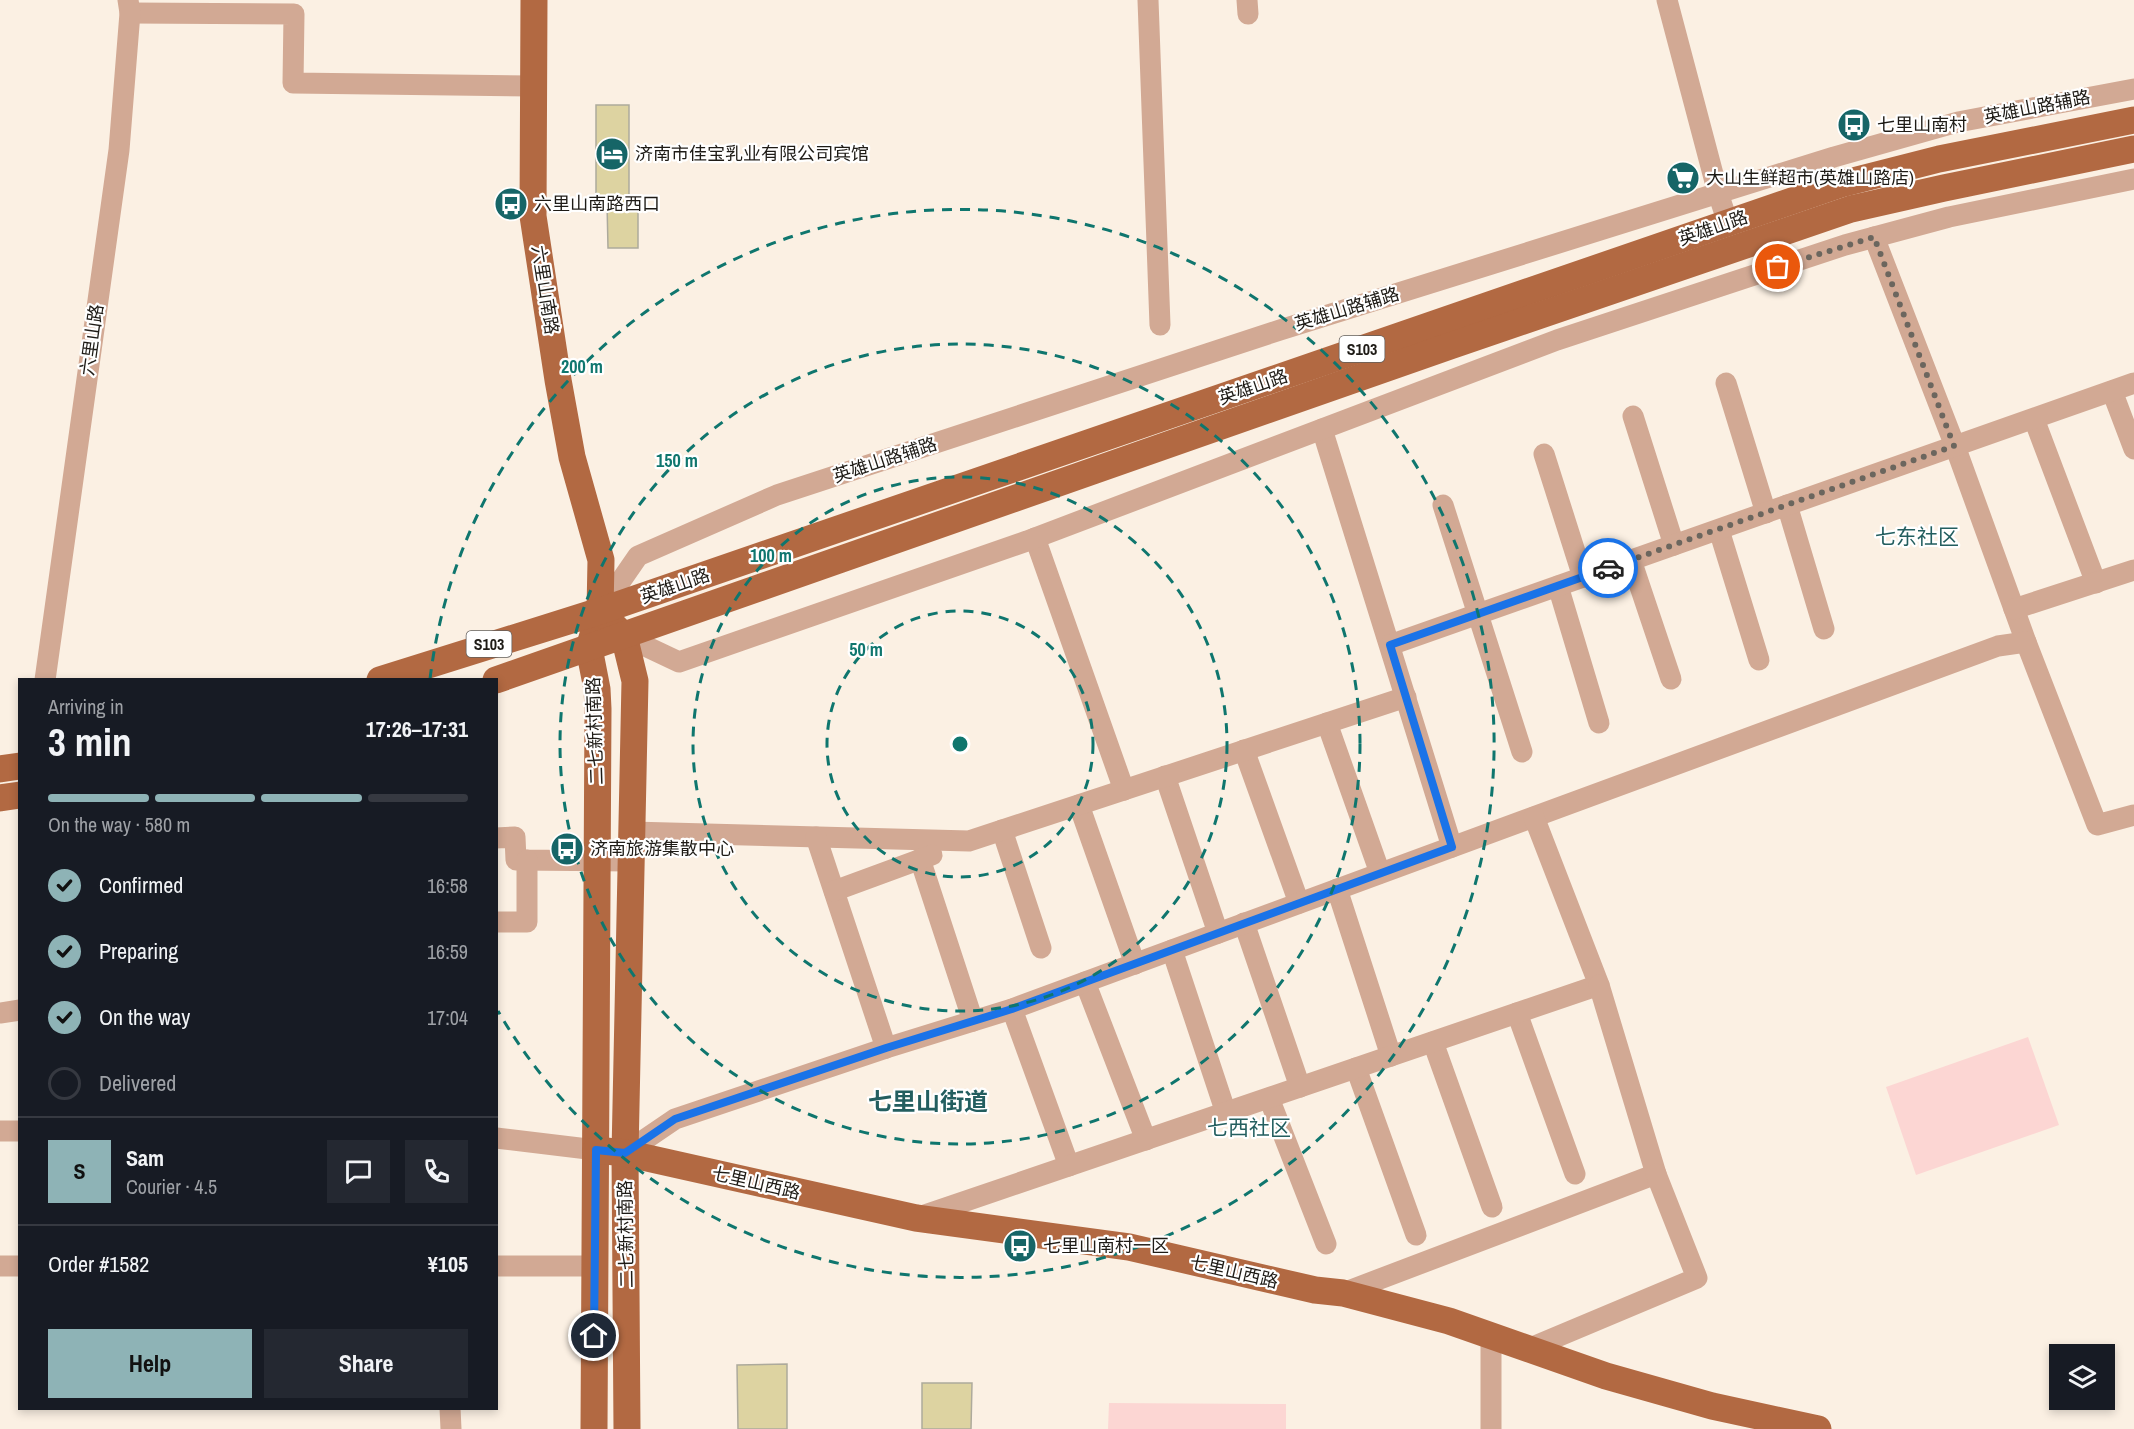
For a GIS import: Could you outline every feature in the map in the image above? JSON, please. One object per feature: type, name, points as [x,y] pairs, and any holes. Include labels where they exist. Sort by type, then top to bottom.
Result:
[{"type":"main road","name":"六里山南路","points":[[534,0],[533,216],[572,458],[602,560],[600,611]]},
{"type":"main road","name":"英雄山路","points":[[386,678],[600,611],[1841,184],[1939,159],[2134,120]]},
{"type":"main road","name":"英雄山路","points":[[498,679],[1450,345],[1851,208],[2134,149]]},
{"type":"main road","points":[[600,611],[624,636]]},
{"type":"main road","name":"二七新村南路","points":[[594,1429],[597,689],[589,648],[600,611]]},
{"type":"main road","name":"二七新村南路","points":[[624,636],[635,681],[625,1153],[627,1429]]},
{"type":"main road","points":[[0,769],[18,766]]},
{"type":"main road","points":[[0,798],[18,795]]},
{"type":"main road","name":"七里山西路","points":[[596,1150],[625,1153],[916,1218],[1129,1247],[1315,1290],[1343,1293],[1449,1321],[1606,1376],[1712,1406],[1818,1429]]},
{"type":"street","points":[[1148,0],[1161,326]]},
{"type":"street","points":[[1667,0],[1728,223]]},
{"type":"street","points":[[129,7],[294,14],[293,82],[533,86]]},
{"type":"street","name":"六里山路","points":[[45,678],[119,150],[129,7]]},
{"type":"street","name":"英雄山路辅路","points":[[600,611],[639,556],[777,495],[1280,330],[1834,156],[1958,122],[2134,89]]},
{"type":"street","points":[[624,636],[679,662],[1035,538],[1557,340],[1874,237],[1949,217],[2134,179]]},
{"type":"street","points":[[1874,237],[2097,825],[2134,814]]},
{"type":"street","points":[[1726,383],[1766,513]]},
{"type":"street","points":[[1390,645],[2134,383]]},
{"type":"street","points":[[2112,391],[2134,448]]},
{"type":"street","points":[[1633,416],[1674,545]]},
{"type":"street","points":[[2034,418],[2096,583]]},
{"type":"street","points":[[1322,429],[1452,847]]},
{"type":"street","points":[[1544,454],[1583,577]]},
{"type":"street","points":[[1443,505],[1522,752]]},
{"type":"street","points":[[1787,505],[1824,629]]},
{"type":"street","points":[[1719,530],[1759,660]]},
{"type":"street","points":[[1035,538],[1124,790]]},
{"type":"street","points":[[1631,560],[1671,679]]},
{"type":"street","points":[[2014,609],[2134,570]]},
{"type":"street","points":[[1558,586],[1599,723]]},
{"type":"street","points":[[625,1153],[675,1119],[886,1048],[1012,1009],[1998,646],[2026,642]]},
{"type":"street","points":[[834,891],[969,841],[1406,697]]},
{"type":"street","points":[[1327,723],[1380,873]]},
{"type":"street","points":[[1244,750],[1299,903]]},
{"type":"street","points":[[1165,776],[1218,933]]},
{"type":"street","points":[[1079,805],[1135,964]]},
{"type":"street","points":[[1528,1350],[1697,1278],[1656,1174],[1599,985],[1534,817]]},
{"type":"street","points":[[1002,830],[1041,948]]},
{"type":"street","points":[[632,832],[969,841]]},
{"type":"street","points":[[498,838],[515,837],[516,860],[631,861]]},
{"type":"street","points":[[816,837],[886,1048]]},
{"type":"street","points":[[920,859],[973,1021]]},
{"type":"street","points":[[498,922],[527,922],[527,860]]},
{"type":"street","points":[[1337,889],[1391,1056]]},
{"type":"street","points":[[1244,923],[1300,1087]]},
{"type":"street","points":[[1172,950],[1226,1113]]},
{"type":"street","points":[[1085,982],[1146,1140]]},
{"type":"street","points":[[916,1218],[1599,985]]},
{"type":"street","points":[[1012,1009],[1069,1166]]},
{"type":"street","points":[[0,1013],[18,1010]]},
{"type":"street","points":[[1517,1014],[1575,1174]]},
{"type":"street","points":[[1433,1042],[1492,1208]]},
{"type":"street","points":[[1356,1068],[1416,1235]]},
{"type":"street","points":[[1269,1098],[1326,1244]]},
{"type":"street","points":[[0,1131],[18,1131]]},
{"type":"street","name":"七里山西路","points":[[498,1138],[596,1150]]},
{"type":"street","points":[[1343,1293],[1656,1174]]},
{"type":"street","points":[[0,1266],[18,1266]]},
{"type":"street","points":[[498,1266],[595,1266]]},
{"type":"street","points":[[1491,1337],[1491,1429]]},
{"type":"street","points":[[450,1410],[451,1429]]},
{"type":"shaded area","points":[[2028,1037],[2059,1125],[1916,1175],[1886,1087]]},
{"type":"shaded area","points":[[1109,1403],[1286,1404],[1286,1429],[1108,1429]]},
{"type":"building","name":"济南市佳宝乳业有限公司宾馆","points":[[596,105],[629,105],[629,204],[638,204],[638,248],[608,248],[607,203],[596,203]]},
{"type":"building","points":[[787,1364],[787,1429],[738,1429],[737,1365]]},
{"type":"building","points":[[922,1383],[972,1383],[971,1429],[922,1429]]},
{"type":"way so far","points":[[1608,568],[1954,446],[1874,237],[1778,267]]},
{"type":"place","name":"七里山南村","points":[[1854,125]]},
{"type":"place","name":"济南市佳宝乳业有限公司宾馆","points":[[612,154]]},
{"type":"place","name":"大山生鲜超市(英雄山路店)","points":[[1683,178]]},
{"type":"place","name":"六里山南路西口","points":[[511,204]]},
{"type":"place","name":"济南旅游集散中心","points":[[567,849]]},
{"type":"place","name":"七里山南村一区","points":[[1020,1246]]},
{"type":"district","name":"七东社区","points":[[1917,537]]},
{"type":"district","name":"七里山街道","points":[[928,1102]]},
{"type":"district","name":"七西社区","points":[[1249,1128]]},
{"type":"route","points":[[594,1336],[596,1150],[625,1153],[675,1119],[886,1048],[1012,1009],[1452,847],[1390,645],[1608,568]]}]
